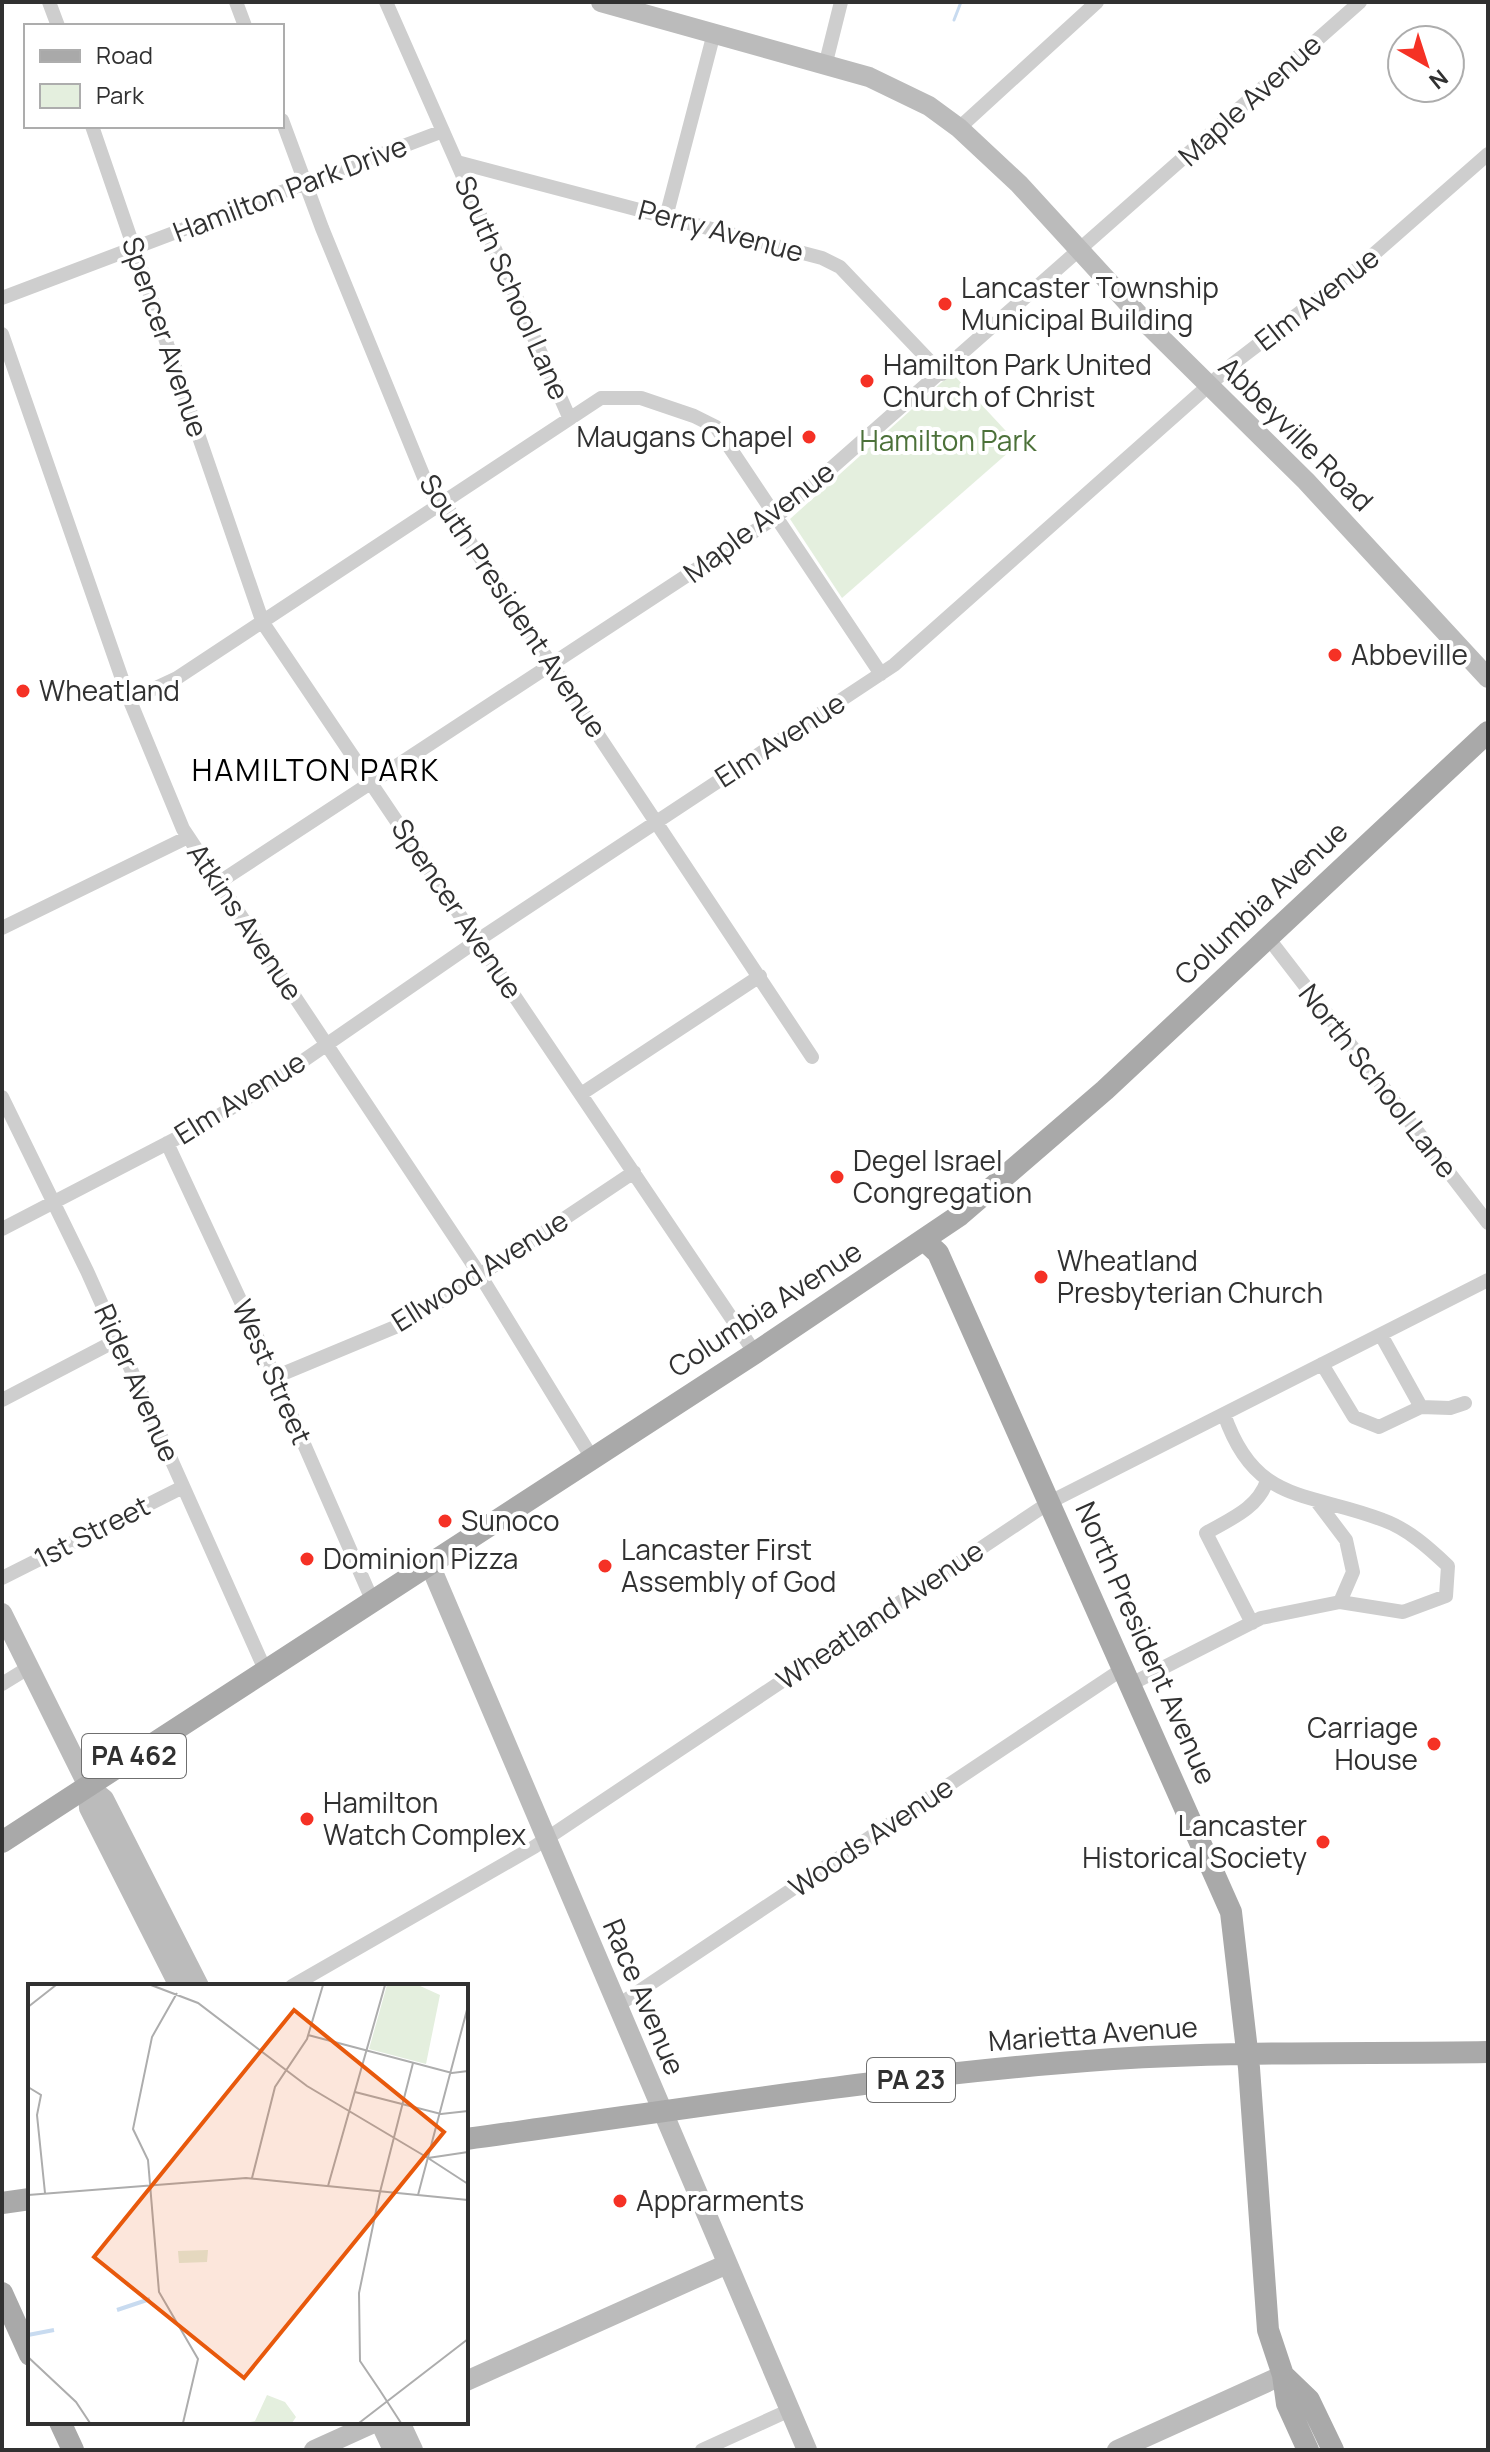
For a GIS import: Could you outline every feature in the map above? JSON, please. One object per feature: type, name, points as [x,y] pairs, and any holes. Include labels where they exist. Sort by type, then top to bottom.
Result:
[{"type":"main road","name":"Columbia Avenue","points":[[2,1842],[924,1240],[1039,1148],[1269,939],[1488,732]]},
{"type":"main road","name":"North President Avenue","points":[[924,1240],[938,1253],[1231,1912],[1247,2055],[1266,2311],[1271,2344],[1283,2375],[1287,2404],[1308,2450]]},
{"type":"main road","name":"Marietta Avenue","points":[[468,2139],[1044,2065],[1247,2055],[1488,2052]]},
{"type":"main road","points":[[2,2203],[28,2199]]},
{"type":"main road","points":[[2,2293],[28,2351]]},
{"type":"main road","name":"North President Avenue","points":[[1283,2375],[1309,2400],[1333,2450]]},
{"type":"main road","points":[[61,2424],[73,2450]]},
{"type":"street","points":[[49,2],[57,24]]},
{"type":"street","points":[[236,2],[244,24]]},
{"type":"street","name":"South School Lane","points":[[386,2],[569,417],[601,398],[620,395],[641,398],[709,421],[729,442],[881,674]]},
{"type":"street","name":"Abbeyville Road","points":[[601,2],[826,62],[901,91],[959,128],[1019,184],[1209,385],[1326,502],[1488,678]]},
{"type":"street","points":[[826,62],[841,2]]},
{"type":"street","points":[[959,128],[1097,2]]},
{"type":"street","name":"Maple Avenue","points":[[218,883],[776,517],[942,374],[1360,2]]},
{"type":"street","points":[[666,217],[714,33]]},
{"type":"street","name":"South President Avenue","points":[[284,125],[430,492],[450,512],[812,1057]]},
{"type":"street","name":"Spencer Avenue","points":[[93,128],[263,623],[755,1353]]},
{"type":"street","name":"Hamilton Park Drive","points":[[2,298],[443,131]]},
{"type":"street","name":"Elm Avenue","points":[[2,1229],[167,1143],[268,1085],[478,940],[881,674],[1209,385],[1358,268],[1488,154]]},
{"type":"street","name":"Perry Avenue","points":[[457,162],[822,258],[840,267],[942,374]]},
{"type":"street","name":"Atkins Avenue","points":[[2,334],[128,696],[188,837],[480,1275],[592,1458]]},
{"type":"street","points":[[128,696],[164,685],[263,623],[569,417]]},
{"type":"street","points":[[2,928],[188,837]]},
{"type":"street","name":"North School Lane","points":[[1269,939],[1488,1223]]},
{"type":"street","points":[[581,1094],[760,976]]},
{"type":"street","name":"Rider Avenue","points":[[2,1097],[54,1201],[266,1672]]},
{"type":"street","name":"West Street","points":[[167,1143],[275,1377],[373,1602]]},
{"type":"street","name":"Ellwood Avenue","points":[[275,1377],[400,1325],[634,1172]]},
{"type":"street","name":"Wheatland Avenue","points":[[295,1984],[546,1839],[1050,1502],[1488,1280]]},
{"type":"street","points":[[1381,1335],[1421,1407]]},
{"type":"street","points":[[2,1400],[117,1340]]},
{"type":"street","points":[[1322,1364],[1354,1417],[1379,1427],[1421,1407],[1450,1408],[1465,1403]]},
{"type":"street","points":[[1224,1414],[1241,1453],[1267,1481],[1316,1501],[1385,1520],[1425,1544],[1448,1566],[1446,1596],[1403,1612],[1340,1602],[1353,1572],[1346,1540],[1316,1501]]},
{"type":"street","points":[[1252,1623],[1206,1533],[1243,1512],[1262,1496],[1267,1481]]},
{"type":"street","name":"1st Street","points":[[2,1578],[183,1487]]},
{"type":"street","name":"Race Avenue","points":[[430,1565],[807,2450]]},
{"type":"street","name":"Woods Avenue","points":[[617,2006],[1128,1676],[1252,1623],[1340,1602]]},
{"type":"street","points":[[2,1613],[88,1786],[104,1799],[198,1984]]},
{"type":"street","points":[[2,1684],[28,1668]]},
{"type":"street","points":[[88,1786],[89,1808],[178,1984]]},
{"type":"street","points":[[468,2380],[727,2264]]},
{"type":"street","points":[[1117,2450],[1283,2375]]},
{"type":"street","points":[[702,2450],[790,2410]]},
{"type":"street","points":[[314,2450],[373,2424]]},
{"type":"street","points":[[379,2424],[393,2450]]},
{"type":"street","points":[[401,2424],[413,2450]]},
{"type":"green space","name":"Hamilton Park","points":[[952,373],[1018,444],[842,598],[790,519]]},
{"type":"waterway","points":[[954,20],[961,2]]},
{"type":"place","name":"Lancaster Township Municipal Building","points":[[945,304]]},
{"type":"place","name":"Hamilton Park United Church of Christ","points":[[867,381]]},
{"type":"place","name":"Maugans Chapel","points":[[809,437]]},
{"type":"place","name":"Abbeville","points":[[1335,655]]},
{"type":"place","name":"Wheatland","points":[[23,691]]},
{"type":"place","name":"Degel Israel Congregation","points":[[837,1177]]},
{"type":"place","name":"Wheatland Presbyterian Church","points":[[1041,1277]]},
{"type":"place","name":"Sunoco","points":[[445,1521]]},
{"type":"place","name":"Dominion Pizza","points":[[307,1559]]},
{"type":"place","name":"Lancaster First Assembly of God","points":[[605,1566]]},
{"type":"place","name":"Carriage House","points":[[1434,1744]]},
{"type":"place","name":"Hamilton Watch Complex","points":[[307,1819]]},
{"type":"place","name":"Lancaster Historical Society","points":[[1323,1842]]},
{"type":"place","name":"Apprarments","points":[[620,2201]]},
{"type":"district","name":"HAMILTON PARK","points":[[316,771]]}]
